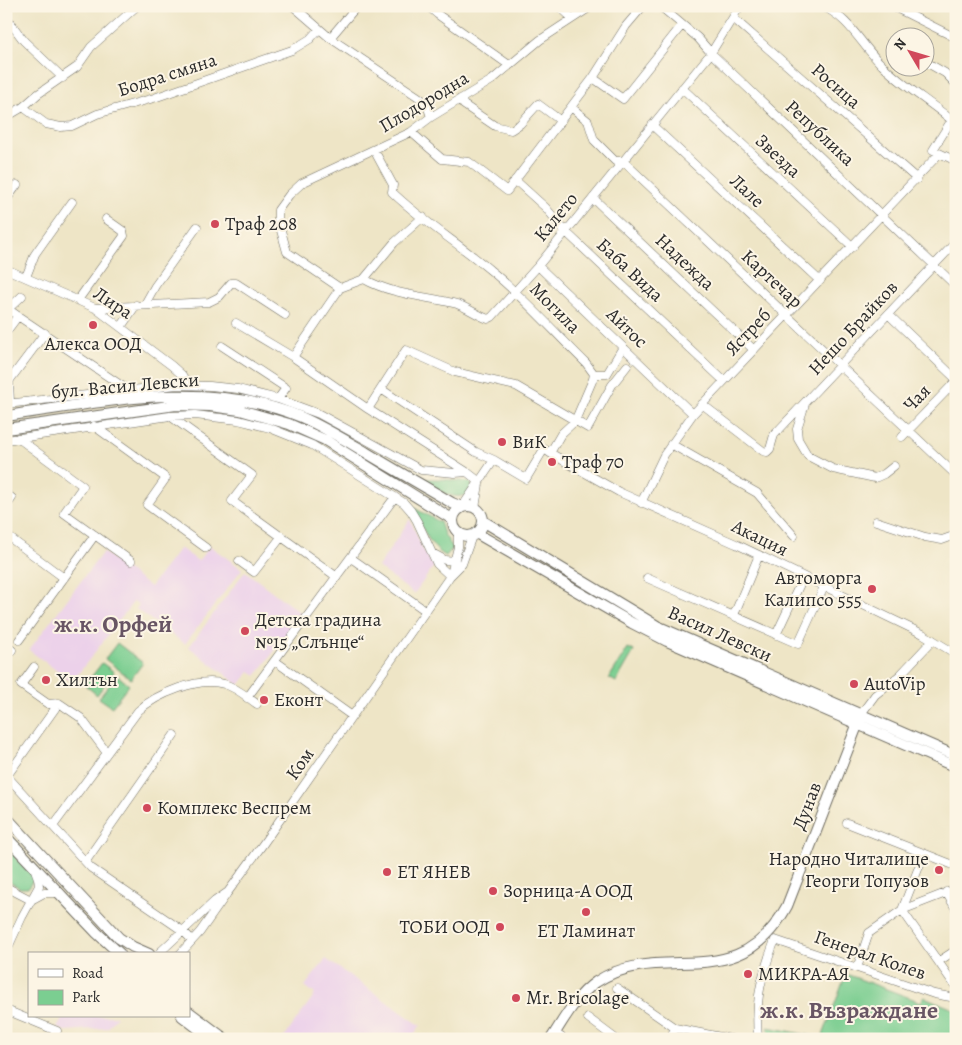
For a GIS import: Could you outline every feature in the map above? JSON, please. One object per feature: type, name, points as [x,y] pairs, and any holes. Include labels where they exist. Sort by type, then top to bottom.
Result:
[{"type":"main road","name":"бул. Васил Левски","points":[[6,416],[109,401],[165,396],[205,395],[237,399],[284,411],[319,425],[452,503],[462,507]]},
{"type":"main road","name":"бул. Васил Левски","points":[[6,429],[176,405],[210,406],[240,410],[289,424],[324,440],[452,519]]},
{"type":"main road","points":[[462,507],[476,508],[480,511],[483,521],[482,526],[474,535],[464,536],[458,533],[452,519],[455,513],[462,507]]},
{"type":"main road","name":"Васил Левски","points":[[483,521],[657,626],[831,703],[956,767]]},
{"type":"main road","name":"Васил Левски","points":[[474,535],[632,623],[667,640],[859,719],[956,756]]},
{"type":"main road","name":"Дунав","points":[[557,1037],[572,1007],[588,988],[610,974],[640,966],[720,961],[743,952],[764,937],[778,920],[786,906],[859,719]]},
{"type":"main road","points":[[6,817],[118,938],[144,952]]},
{"type":"main road","points":[[6,837],[96,933],[118,952]]},
{"type":"main road","points":[[190,1013],[225,1039]]},
{"type":"main road","points":[[185,1018],[212,1039]]},
{"type":"street","points":[[6,116],[23,107],[80,64],[91,47],[137,6]]},
{"type":"street","points":[[293,6],[330,38],[420,98],[427,104],[431,117]]},
{"type":"street","points":[[330,38],[357,6]]},
{"type":"street","points":[[428,6],[436,14],[508,65]]},
{"type":"street","points":[[559,6],[572,18]]},
{"type":"street","name":"Плодородна","points":[[340,288],[287,252],[278,220],[278,210],[289,195],[302,183],[411,132],[431,117],[492,80],[540,40],[592,6]]},
{"type":"street","points":[[411,132],[442,159],[468,162],[507,191],[594,78],[626,26],[643,6]]},
{"type":"street","name":"Република","points":[[660,6],[698,38],[711,53],[956,286]]},
{"type":"street","name":"Калето","points":[[364,279],[376,286],[469,308],[488,319],[492,317],[538,266],[711,53],[740,6]]},
{"type":"street","points":[[822,6],[848,23],[880,64],[949,118],[951,121],[933,150],[956,161]]},
{"type":"street","points":[[892,6],[956,38]]},
{"type":"street","points":[[6,16],[24,41],[63,78]]},
{"type":"street","name":"Росица","points":[[734,18],[917,179]]},
{"type":"street","points":[[594,78],[623,99],[682,25]]},
{"type":"street","name":"Бодра смяна","points":[[23,107],[46,124],[61,127],[72,126],[98,114],[170,93],[292,50],[310,39],[318,29]]},
{"type":"street","points":[[934,67],[945,73],[956,84]]},
{"type":"street","name":"Звезда","points":[[682,88],[853,247]]},
{"type":"street","points":[[460,99],[464,105],[495,126],[511,130],[520,124],[538,104],[561,121]]},
{"type":"street","name":"Картечар","points":[[571,107],[588,121],[594,140],[615,161],[623,161],[956,475]]},
{"type":"street","name":"Лале","points":[[652,125],[820,281]]},
{"type":"street","name":"Могила","points":[[374,150],[393,185],[392,192],[515,292],[586,363],[594,374]]},
{"type":"street","name":"Ястреб","points":[[641,503],[671,444],[693,414],[940,154]]},
{"type":"street","name":"Баба Вида","points":[[515,180],[546,208],[565,231],[724,381]]},
{"type":"street","points":[[6,200],[16,185]]},
{"type":"street","name":"Надежда","points":[[593,198],[754,350]]},
{"type":"street","points":[[26,277],[35,254],[72,202]]},
{"type":"street","points":[[293,357],[340,288],[364,279],[394,243],[423,217]]},
{"type":"street","points":[[78,300],[122,240],[123,231],[106,219]]},
{"type":"street","points":[[145,304],[155,286],[197,227]]},
{"type":"street","name":"Нешо Брайков","points":[[702,404],[763,451],[767,452],[770,449],[774,435],[956,242]]},
{"type":"street","name":"Айтос","points":[[538,266],[693,414]]},
{"type":"street","name":"Лира","points":[[6,269],[95,308],[172,366],[188,384]]},
{"type":"street","points":[[95,308],[136,304],[212,302],[231,283],[236,283],[285,315]]},
{"type":"street","points":[[22,296],[7,310],[128,390]]},
{"type":"street","points":[[121,327],[136,304]]},
{"type":"street","points":[[888,314],[956,380]]},
{"type":"street","points":[[6,332],[18,316]]},
{"type":"street","points":[[236,323],[293,357],[368,409],[467,472],[476,479],[478,484],[476,508]]},
{"type":"street","points":[[44,333],[9,381],[8,404],[188,384],[238,389],[278,399],[319,414],[421,470],[467,472]]},
{"type":"street","points":[[222,346],[286,388],[278,399]]},
{"type":"street","points":[[380,389],[476,452],[494,460],[526,479],[544,449],[550,453],[561,434],[575,421],[594,379],[594,374],[607,374],[623,347]]},
{"type":"street","points":[[368,409],[406,350],[455,372],[516,386],[588,428],[612,385],[628,366]]},
{"type":"street","name":"Чая","points":[[902,437],[956,380]]},
{"type":"street","points":[[807,400],[797,430],[798,439],[808,456],[833,469],[875,478],[894,466]]},
{"type":"street","points":[[170,416],[252,475],[232,501],[337,577]]},
{"type":"street","points":[[6,440],[170,416],[212,416],[238,420],[270,428],[320,448],[396,497],[411,511],[437,564],[450,576],[458,547],[458,533]]},
{"type":"street","points":[[94,426],[166,478],[147,505],[206,548]]},
{"type":"street","points":[[18,438],[83,486],[64,513],[131,562]]},
{"type":"street","points":[[671,444],[757,493],[794,536]]},
{"type":"street","name":"Акация","points":[[550,453],[641,503],[707,530],[933,640],[956,654]]},
{"type":"street","points":[[462,507],[494,460]]},
{"type":"street","points":[[6,494],[12,498],[6,506]]},
{"type":"street","points":[[247,698],[396,497]]},
{"type":"street","points":[[876,521],[942,540],[956,536]]},
{"type":"street","points":[[6,535],[64,578]]},
{"type":"street","points":[[19,640],[95,535]]},
{"type":"street","name":"Ком","points":[[160,952],[215,901],[228,892],[450,576],[462,564],[474,535]]},
{"type":"street","points":[[239,561],[254,572],[282,536]]},
{"type":"street","points":[[432,553],[445,560],[454,561]]},
{"type":"street","points":[[734,615],[758,555]]},
{"type":"street","points":[[352,558],[426,611]]},
{"type":"street","points":[[647,578],[798,644],[825,587]]},
{"type":"street","points":[[776,635],[800,584]]},
{"type":"street","name":"Дунав","points":[[859,719],[875,695],[900,675],[933,640]]},
{"type":"street","points":[[6,646],[12,650],[6,658]]},
{"type":"street","points":[[275,661],[352,716]]},
{"type":"street","points":[[34,666],[21,685],[48,704],[60,703],[81,718],[106,753]]},
{"type":"street","points":[[53,826],[138,711],[155,698],[211,681],[226,684],[257,704]]},
{"type":"street","points":[[60,703],[7,776],[92,868],[183,931],[192,940]]},
{"type":"street","points":[[86,861],[174,735]]},
{"type":"street","points":[[847,823],[956,866]]},
{"type":"street","points":[[902,910],[924,854]]},
{"type":"street","points":[[6,952],[39,886],[34,867]]},
{"type":"street","points":[[6,887],[31,900]]},
{"type":"street","points":[[857,968],[869,933],[902,910],[956,889]]},
{"type":"street","points":[[182,952],[218,908],[228,892]]},
{"type":"street","points":[[946,892],[956,909]]},
{"type":"street","points":[[31,900],[44,893],[60,893]]},
{"type":"street","points":[[902,910],[956,987]]},
{"type":"street","name":"Генерал Колев","points":[[758,1039],[757,996],[761,977],[774,940],[934,994],[956,998]]},
{"type":"street","points":[[939,962],[956,950]]},
{"type":"street","points":[[617,988],[675,1028],[731,1039]]},
{"type":"street","points":[[6,1010],[57,1031],[54,1039]]},
{"type":"street","points":[[588,1018],[616,1039]]},
{"type":"street","points":[[670,1039],[675,1028]]},
{"type":"shaded area","points":[[410,519],[424,552],[434,566],[414,594],[378,567]]},
{"type":"shaded area","points":[[210,546],[242,569],[185,644],[136,609],[139,605],[134,601],[72,682],[29,650],[103,552],[150,587],[180,548],[198,561]]},
{"type":"shaded area","name":"Детска градина №15 „Слънце“","points":[[245,571],[302,614],[256,676],[250,671],[239,685],[189,647]]},
{"type":"shaded area","points":[[326,959],[421,1026],[411,1039],[283,1039],[315,994],[305,986]]},
{"type":"shaded area","points":[[63,1018],[116,1018],[108,1028],[65,1031],[57,1028]]},
{"type":"green space","points":[[420,479],[470,482],[472,485],[468,494],[456,496],[444,493]]},
{"type":"green space","points":[[412,507],[440,522],[444,534],[453,548],[446,556],[430,541]]},
{"type":"green space","points":[[117,643],[143,663],[131,679],[105,659]]},
{"type":"green space","points":[[628,648],[634,651],[616,682],[609,678]]},
{"type":"green space","points":[[102,663],[114,672],[97,695],[85,685]]},
{"type":"green space","points":[[117,675],[129,685],[112,707],[99,698]]},
{"type":"green space","points":[[6,847],[32,874],[33,880],[28,888],[20,888],[6,880]]},
{"type":"green space","points":[[846,974],[921,1002],[924,997],[956,1010],[956,1039],[770,1039],[768,1027],[822,1038]]},
{"type":"place","name":"Траф 208","points":[[215,224]]},
{"type":"place","name":"Алекса ООД","points":[[93,325]]},
{"type":"place","name":"ВиК","points":[[502,442]]},
{"type":"place","name":"Траф 70","points":[[552,462]]},
{"type":"place","name":"Автоморга Калипсо 555","points":[[872,589]]},
{"type":"place","name":"Детска градина №15 „Слънце“","points":[[245,631]]},
{"type":"place","name":"Хилтън","points":[[46,680]]},
{"type":"place","name":"AutoVip","points":[[854,684]]},
{"type":"place","name":"Еконт","points":[[264,700]]},
{"type":"place","name":"Комплекс Веспрем","points":[[147,808]]},
{"type":"place","name":"Народно Читалище Георги Топузов","points":[[939,870]]},
{"type":"place","name":"ЕТ ЯНЕВ","points":[[387,872]]},
{"type":"place","name":"Зорница-А ООД","points":[[493,891]]},
{"type":"place","name":"ЕТ Ламинат","points":[[586,912]]},
{"type":"place","name":"ТОБИ ООД","points":[[500,927]]},
{"type":"place","name":"МИКРА-АЯ","points":[[748,974]]},
{"type":"place","name":"Mr. Bricolage","points":[[516,998]]},
{"type":"district","name":"ж.к. Орфей","points":[[113,624]]},
{"type":"district","name":"ж.к. Възраждане","points":[[849,1010]]}]
